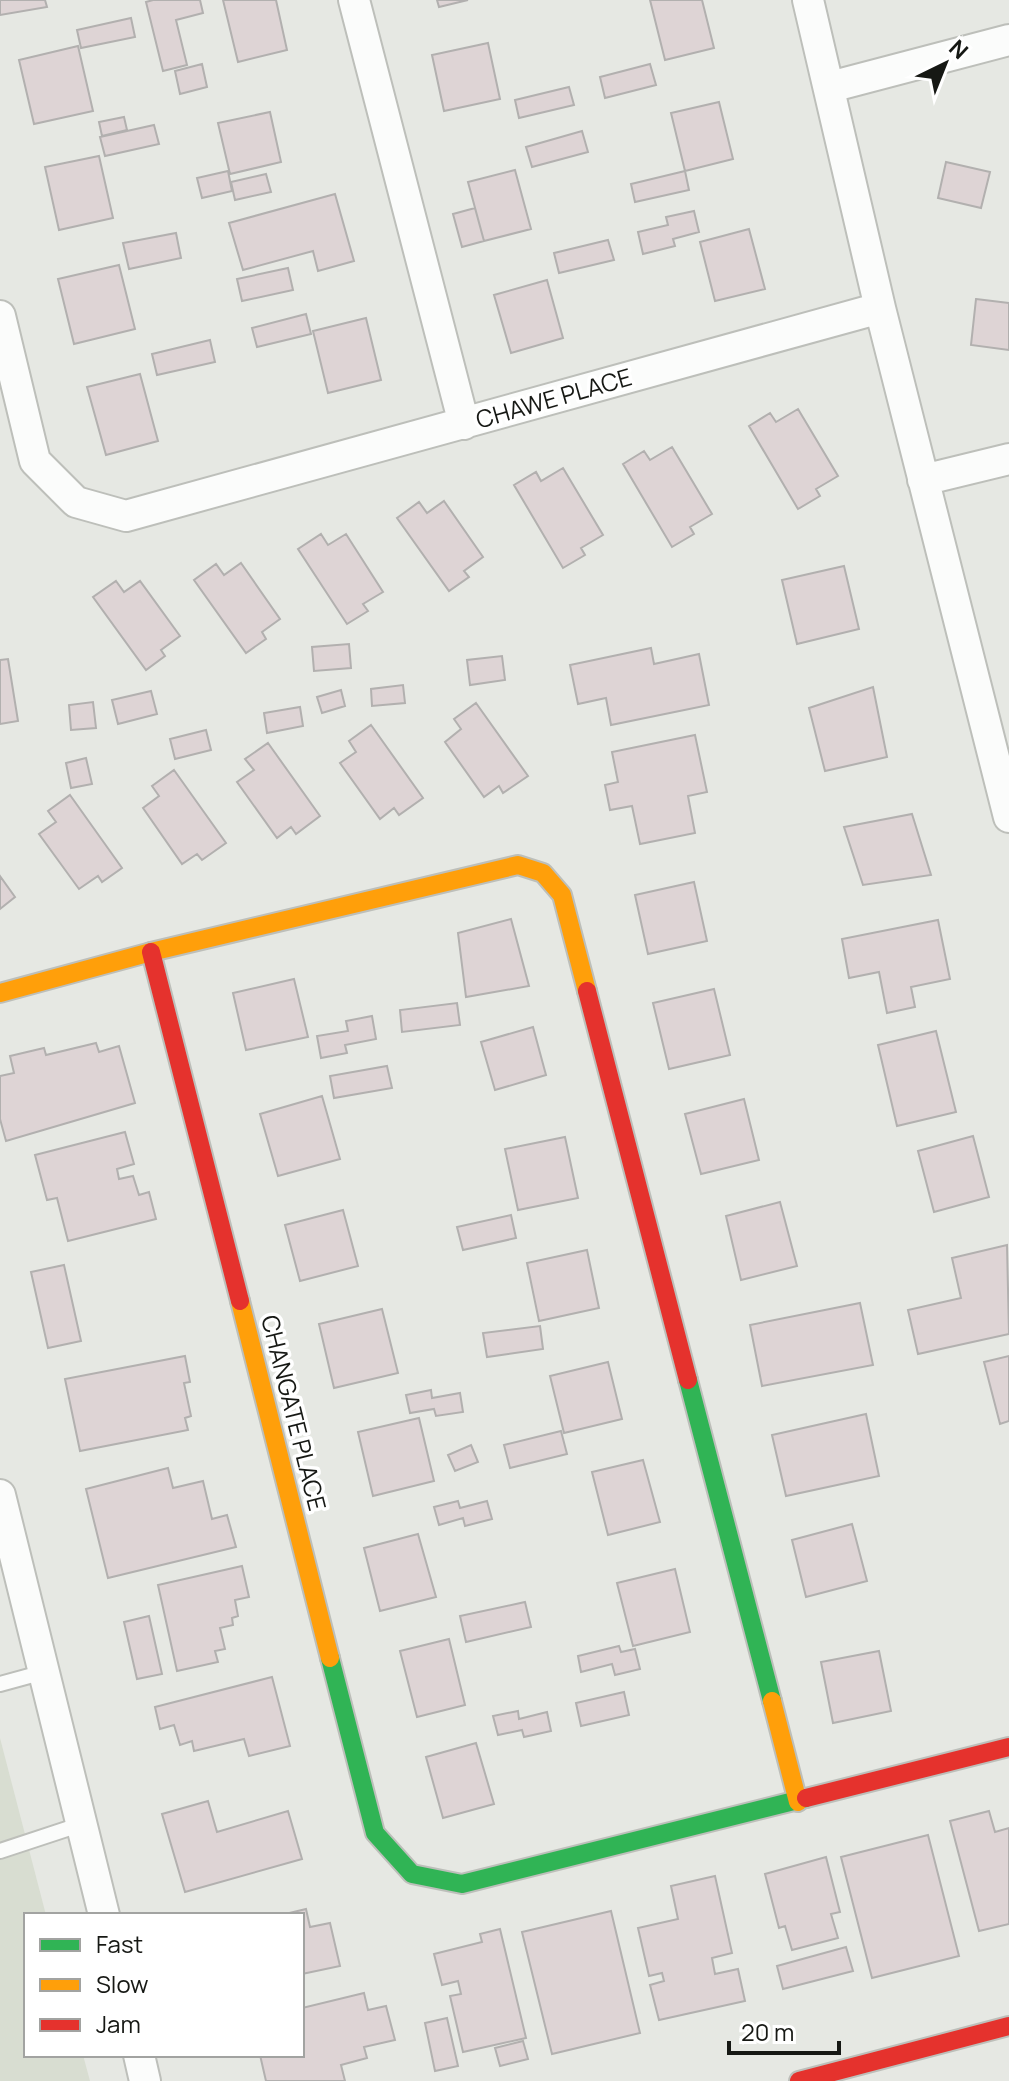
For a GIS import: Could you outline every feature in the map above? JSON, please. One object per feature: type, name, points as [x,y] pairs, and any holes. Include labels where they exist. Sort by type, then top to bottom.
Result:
[{"type":"street","name":"CHAWE PLACE","points":[[354,0],[464,424],[880,308]]},
{"type":"street","points":[[808,0],[880,308],[1009,817]]},
{"type":"street","points":[[830,87],[1009,40]]},
{"type":"street","points":[[0,316],[35,461],[76,502],[126,516],[464,424]]},
{"type":"street","points":[[923,480],[1009,459]]},
{"type":"street","points":[[0,993],[151,952],[518,865],[543,873],[562,895],[798,1802],[1009,1747]]},
{"type":"street","name":"CHANGATE PLACE","points":[[151,952],[375,1833],[412,1874],[462,1884],[798,1802]]},
{"type":"street","points":[[0,1495],[104,1913]]},
{"type":"street","points":[[799,2081],[1009,2026]]},
{"type":"street","points":[[139,2057],[145,2081]]},
{"type":"lane","points":[[0,1684],[44,1672]]},
{"type":"lane","points":[[0,1851],[82,1824]]},
{"type":"shaded area","points":[[0,1738],[45,1913],[24,1913],[24,2057],[84,2057],[90,2081],[0,2081]]},
{"type":"building","points":[[0,0],[45,0],[47,7],[0,15]]},
{"type":"building","points":[[200,0],[203,13],[176,20],[187,65],[163,71],[146,2]]},
{"type":"building","points":[[223,0],[276,0],[287,50],[238,62]]},
{"type":"building","points":[[437,0],[468,0],[439,7]]},
{"type":"building","points":[[650,0],[702,0],[714,48],[665,60]]},
{"type":"building","points":[[131,18],[135,37],[81,48],[77,30]]},
{"type":"building","points":[[488,43],[500,99],[444,111],[432,55]]},
{"type":"building","points":[[78,46],[93,111],[34,124],[19,60]]},
{"type":"building","points":[[202,64],[207,87],[180,94],[175,71]]},
{"type":"building","points":[[650,64],[656,85],[605,98],[600,77]]},
{"type":"building","points":[[569,87],[574,105],[519,118],[515,100]]},
{"type":"building","points":[[719,102],[733,159],[685,171],[671,113]]},
{"type":"building","points":[[270,112],[281,162],[230,174],[218,123]]},
{"type":"building","points":[[124,117],[127,130],[102,136],[99,122]]},
{"type":"building","points":[[154,125],[159,144],[105,156],[100,137]]},
{"type":"building","points":[[582,131],[588,152],[532,167],[526,147]]},
{"type":"building","points":[[99,156],[113,218],[59,230],[45,167]]},
{"type":"building","points":[[946,162],[990,172],[981,208],[938,198]]},
{"type":"building","points":[[515,170],[531,229],[484,241],[468,182]]},
{"type":"building","points":[[228,171],[232,191],[202,198],[197,178]]},
{"type":"building","points":[[685,171],[689,190],[635,202],[631,184]]},
{"type":"building","points":[[266,174],[271,192],[235,200],[231,182]]},
{"type":"building","points":[[335,194],[354,261],[318,271],[313,251],[243,270],[229,223]]},
{"type":"building","points":[[475,208],[484,241],[462,247],[453,214]]},
{"type":"building","points":[[694,211],[699,232],[673,239],[675,246],[643,254],[638,232],[668,225],[666,217]]},
{"type":"building","points":[[749,229],[765,289],[715,301],[700,242]]},
{"type":"building","points":[[176,233],[181,258],[129,269],[123,243]]},
{"type":"building","points":[[608,240],[614,260],[559,273],[554,253]]},
{"type":"building","points":[[119,265],[135,329],[74,344],[58,279]]},
{"type":"building","points":[[288,268],[293,290],[242,301],[237,279]]},
{"type":"building","points":[[547,280],[563,338],[511,353],[494,295]]},
{"type":"building","points":[[976,299],[1009,303],[1009,350],[971,345]]},
{"type":"building","points":[[306,314],[311,334],[257,347],[252,328]]},
{"type":"building","points":[[366,318],[381,380],[328,393],[313,331]]},
{"type":"building","points":[[210,340],[215,362],[157,375],[152,354]]},
{"type":"building","points":[[140,374],[158,441],[106,455],[87,387]]},
{"type":"building","points":[[798,409],[838,476],[816,489],[820,496],[798,509],[749,426],[770,413],[776,422]]},
{"type":"building","points":[[672,447],[712,514],[690,527],[694,534],[672,547],[623,464],[644,451],[650,460]]},
{"type":"building","points":[[563,468],[603,535],[581,548],[585,555],[563,568],[514,485],[536,472],[541,481]]},
{"type":"building","points":[[444,501],[483,557],[464,571],[469,577],[449,591],[397,518],[419,502],[427,513]]},
{"type":"building","points":[[321,534],[328,545],[346,534],[383,592],[363,604],[368,611],[347,624],[298,549]]},
{"type":"building","points":[[241,563],[280,619],[262,632],[266,639],[246,653],[194,580],[216,564],[224,575]]},
{"type":"building","points":[[844,566],[859,629],[797,644],[782,580]]},
{"type":"building","points":[[116,581],[124,592],[140,581],[180,636],[161,650],[165,656],[146,670],[93,597]]},
{"type":"building","points":[[349,644],[351,668],[314,671],[312,647]]},
{"type":"building","points":[[651,648],[654,664],[699,654],[709,705],[611,725],[606,698],[578,704],[570,665]]},
{"type":"building","points":[[502,656],[505,680],[470,685],[467,660]]},
{"type":"building","points":[[8,659],[18,721],[0,724],[0,660]]},
{"type":"building","points":[[403,685],[405,703],[372,706],[371,689]]},
{"type":"building","points":[[873,687],[887,757],[825,771],[809,708]]},
{"type":"building","points":[[341,690],[345,706],[322,713],[317,697]]},
{"type":"building","points":[[151,691],[157,714],[118,724],[112,700]]},
{"type":"building","points":[[93,702],[96,728],[71,730],[69,705]]},
{"type":"building","points":[[476,703],[528,776],[503,793],[499,786],[484,797],[445,742],[461,729],[454,719]]},
{"type":"building","points":[[300,707],[303,726],[267,733],[264,713]]},
{"type":"building","points":[[371,725],[423,798],[399,815],[394,808],[380,819],[340,763],[356,752],[349,741]]},
{"type":"building","points":[[206,730],[211,750],[175,759],[170,739]]},
{"type":"building","points":[[695,735],[707,792],[688,796],[695,833],[640,844],[632,806],[610,810],[605,785],[618,782],[612,752]]},
{"type":"building","points":[[268,743],[320,816],[296,834],[291,827],[277,838],[237,782],[254,770],[245,759]]},
{"type":"building","points":[[86,758],[92,784],[71,788],[66,763]]},
{"type":"building","points":[[174,770],[226,843],[202,860],[197,854],[182,864],[143,808],[159,796],[152,786]]},
{"type":"building","points":[[70,795],[122,868],[102,882],[98,876],[79,889],[39,834],[56,822],[48,811]]},
{"type":"building","points":[[912,814],[931,875],[863,885],[844,827]]},
{"type":"building","points":[[0,876],[15,897],[0,909]]},
{"type":"building","points":[[694,882],[707,941],[648,954],[635,895]]},
{"type":"building","points":[[511,919],[529,986],[466,997],[458,933]]},
{"type":"building","points":[[938,920],[950,979],[911,987],[915,1007],[887,1013],[879,972],[849,978],[842,939]]},
{"type":"building","points":[[294,979],[308,1037],[246,1050],[233,993]]},
{"type":"building","points":[[714,989],[730,1055],[669,1069],[653,1003]]},
{"type":"building","points":[[457,1003],[460,1025],[402,1032],[400,1010]]},
{"type":"building","points":[[372,1016],[376,1039],[345,1045],[347,1053],[321,1058],[317,1036],[348,1031],[346,1021]]},
{"type":"building","points":[[533,1027],[546,1075],[495,1090],[481,1042]]},
{"type":"building","points":[[936,1031],[956,1112],[897,1126],[878,1045]]},
{"type":"building","points":[[96,1043],[99,1052],[119,1046],[135,1103],[6,1141],[0,1119],[0,1076],[14,1073],[10,1056],[44,1048],[46,1055]]},
{"type":"building","points":[[387,1066],[392,1088],[334,1098],[330,1076]]},
{"type":"building","points":[[322,1096],[340,1159],[278,1176],[260,1114]]},
{"type":"building","points":[[744,1099],[759,1160],[701,1174],[685,1114]]},
{"type":"building","points":[[125,1132],[134,1164],[117,1169],[119,1179],[133,1176],[139,1195],[149,1192],[156,1219],[68,1241],[57,1198],[47,1200],[35,1155]]},
{"type":"building","points":[[973,1136],[989,1197],[934,1212],[918,1151]]},
{"type":"building","points":[[565,1137],[578,1198],[518,1210],[505,1149]]},
{"type":"building","points":[[780,1202],[797,1266],[741,1280],[726,1216]]},
{"type":"building","points":[[343,1210],[358,1266],[300,1281],[285,1225]]},
{"type":"building","points":[[511,1215],[516,1238],[463,1250],[457,1227]]},
{"type":"building","points":[[1007,1245],[1009,1334],[918,1354],[908,1310],[961,1298],[952,1258]]},
{"type":"building","points":[[587,1250],[599,1308],[539,1321],[527,1263]]},
{"type":"building","points":[[64,1265],[81,1341],[48,1348],[31,1272]]},
{"type":"building","points":[[860,1303],[873,1365],[762,1386],[750,1325]]},
{"type":"building","points":[[382,1309],[398,1373],[334,1388],[319,1324]]},
{"type":"building","points":[[540,1326],[543,1349],[487,1357],[483,1333]]},
{"type":"building","points":[[185,1356],[190,1382],[184,1383],[191,1416],[185,1418],[188,1430],[80,1451],[65,1379]]},
{"type":"building","points":[[1009,1356],[1009,1421],[1000,1424],[984,1362]]},
{"type":"building","points":[[608,1362],[622,1419],[564,1433],[550,1376]]},
{"type":"building","points":[[431,1390],[432,1398],[460,1393],[463,1412],[436,1416],[434,1409],[410,1413],[406,1395]]},
{"type":"building","points":[[866,1414],[879,1476],[786,1496],[772,1435]]},
{"type":"building","points":[[419,1418],[434,1481],[373,1496],[358,1432]]},
{"type":"building","points":[[561,1431],[567,1454],[510,1468],[504,1445]]},
{"type":"building","points":[[471,1445],[478,1462],[455,1471],[448,1455]]},
{"type":"building","points":[[643,1460],[660,1522],[608,1535],[592,1472]]},
{"type":"building","points":[[168,1468],[173,1488],[203,1481],[212,1519],[227,1515],[236,1547],[108,1578],[86,1489]]},
{"type":"building","points":[[458,1501],[460,1508],[487,1501],[492,1519],[465,1526],[463,1518],[439,1525],[434,1507]]},
{"type":"building","points":[[852,1524],[867,1581],[806,1597],[792,1540]]},
{"type":"building","points":[[418,1534],[436,1597],[380,1611],[364,1548]]},
{"type":"building","points":[[242,1566],[249,1597],[235,1600],[238,1616],[232,1618],[233,1625],[220,1628],[225,1649],[215,1651],[218,1662],[177,1671],[158,1585]]},
{"type":"building","points":[[675,1569],[690,1632],[633,1646],[617,1583]]},
{"type":"building","points":[[525,1602],[531,1627],[466,1642],[460,1616]]},
{"type":"building","points":[[149,1616],[162,1674],[137,1679],[124,1622]]},
{"type":"building","points":[[449,1639],[465,1705],[417,1717],[400,1651]]},
{"type":"building","points":[[619,1646],[621,1652],[635,1649],[640,1669],[615,1675],[612,1664],[581,1672],[578,1656]]},
{"type":"building","points":[[879,1651],[891,1711],[833,1723],[821,1662]]},
{"type":"building","points":[[272,1677],[290,1746],[249,1756],[244,1739],[194,1751],[192,1741],[180,1745],[174,1725],[160,1729],[155,1707]]},
{"type":"building","points":[[624,1692],[629,1715],[581,1726],[576,1703]]},
{"type":"building","points":[[518,1711],[519,1719],[547,1712],[551,1731],[524,1737],[522,1730],[498,1735],[493,1716]]},
{"type":"building","points":[[476,1743],[494,1804],[443,1818],[426,1757]]},
{"type":"building","points":[[208,1801],[217,1832],[288,1811],[302,1859],[185,1892],[162,1814]]},
{"type":"building","points":[[989,1811],[995,1832],[1009,1828],[1009,1924],[979,1931],[950,1821]]},
{"type":"building","points":[[928,1835],[959,1956],[872,1978],[841,1857]]},
{"type":"building","points":[[826,1857],[840,1912],[831,1914],[838,1938],[792,1950],[785,1926],[779,1928],[765,1874]]},
{"type":"building","points":[[715,1876],[732,1953],[712,1958],[715,1974],[738,1969],[745,2001],[659,2020],[650,1985],[664,1981],[662,1973],[649,1976],[638,1928],[678,1919],[671,1886]]},
{"type":"building","points":[[306,1909],[310,1927],[330,1923],[340,1966],[304,1974],[304,1913],[289,1913]]},
{"type":"building","points":[[611,1911],[640,2033],[552,2054],[522,1932]]},
{"type":"building","points":[[500,1929],[526,2038],[463,2052],[450,1996],[461,1994],[458,1981],[442,1985],[434,1954],[482,1942],[480,1934]]},
{"type":"building","points":[[846,1947],[853,1971],[783,1989],[777,1966]]},
{"type":"building","points":[[364,1993],[368,2010],[386,2006],[395,2040],[364,2047],[367,2058],[341,2065],[345,2081],[266,2081],[260,2057],[304,2057],[304,2008]]},
{"type":"building","points":[[447,2018],[458,2066],[435,2071],[425,2023]]},
{"type":"building","points":[[523,2041],[528,2059],[500,2066],[495,2048]]},
{"type":"traffic: fast","points":[[688,1380],[772,1701]]},
{"type":"traffic: fast","points":[[330,1658],[375,1833],[412,1874],[462,1884],[806,1798]]},
{"type":"traffic: slow","points":[[0,993],[151,952],[518,865],[543,873],[562,895],[587,991]]},
{"type":"traffic: slow","points":[[240,1301],[330,1658]]},
{"type":"traffic: slow","points":[[772,1701],[798,1802]]},
{"type":"traffic: jam","points":[[151,952],[240,1301]]},
{"type":"traffic: jam","points":[[587,991],[688,1380]]},
{"type":"traffic: jam","points":[[806,1798],[1009,1747]]},
{"type":"traffic: jam","points":[[799,2081],[1009,2026]]}]
